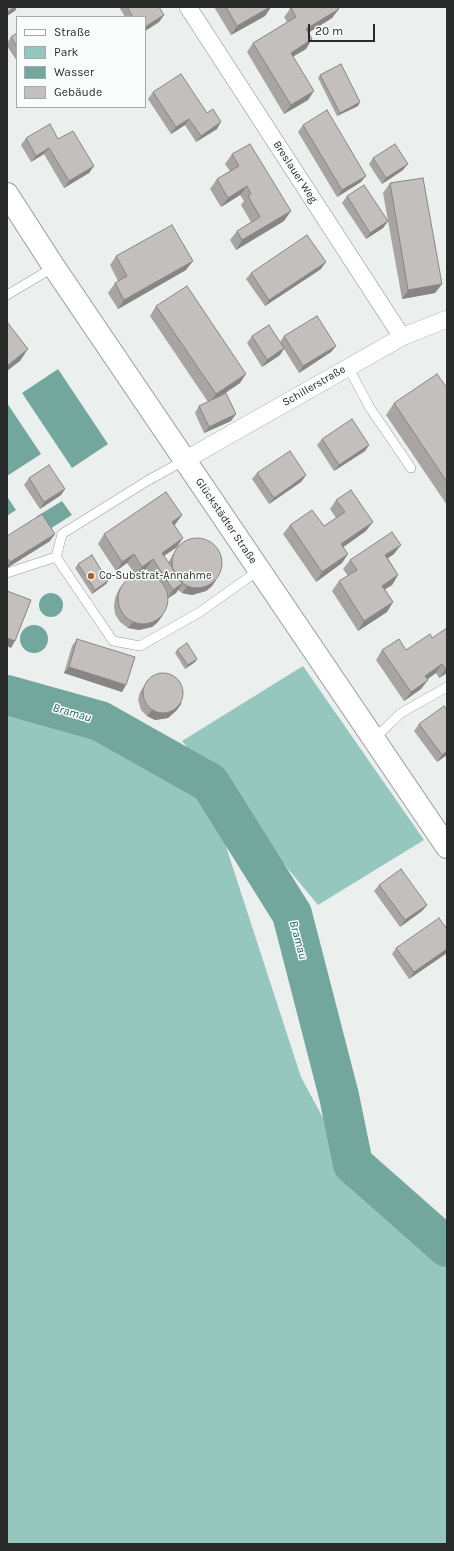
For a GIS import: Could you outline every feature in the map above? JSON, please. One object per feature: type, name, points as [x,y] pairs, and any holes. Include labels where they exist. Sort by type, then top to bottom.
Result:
[{"type":"street","name":"Breslauer Weg","points":[[188,7],[402,337]]},
{"type":"street","name":"Glückstädter Straße","points":[[7,194],[54,266],[447,847]]},
{"type":"street","name":"Schillerstraße","points":[[185,460],[402,337],[447,319]]},
{"type":"lane","points":[[7,295],[54,266]]},
{"type":"lane","points":[[348,367],[370,408],[412,468]]},
{"type":"lane","points":[[185,460],[147,481],[62,534],[56,557],[113,640],[140,646],[200,612],[259,570]]},
{"type":"lane","points":[[7,573],[56,557]]},
{"type":"lane","points":[[374,739],[402,713],[447,687]]},
{"type":"green space","points":[[303,666],[424,840],[318,905],[182,741]]},
{"type":"green space","points":[[7,706],[95,728],[206,785],[301,1077],[349,1166],[447,1253],[447,1544],[7,1544]]},
{"type":"water","points":[[58,369],[108,444],[72,468],[22,393]]},
{"type":"water","points":[[7,403],[41,454],[7,476]]},
{"type":"water","points":[[8,498],[16,510],[7,516],[7,499]]},
{"type":"water","points":[[62,501],[72,515],[45,532],[36,517]]},
{"type":"water","points":[[51,593],[60,596],[63,605],[60,614],[51,617],[42,614],[39,605],[42,596]]},
{"type":"water","points":[[34,625],[44,629],[48,639],[44,649],[34,653],[24,649],[20,639],[24,629]]},
{"type":"building","points":[[7,7],[15,7],[7,12]]},
{"type":"building","points":[[127,7],[159,7],[164,15],[146,26],[146,16],[132,16]]},
{"type":"building","points":[[226,7],[270,7],[237,26]]},
{"type":"building","points":[[337,7],[339,9],[306,29],[312,39],[291,53],[314,91],[291,105],[253,43],[296,17],[291,8]]},
{"type":"building","points":[[16,34],[16,45],[11,37]]},
{"type":"building","points":[[341,64],[360,102],[340,113],[320,75]]},
{"type":"building","points":[[181,74],[207,113],[213,109],[221,122],[201,136],[189,119],[176,127],[153,92]]},
{"type":"building","points":[[327,110],[366,176],[342,190],[303,125]]},
{"type":"building","points":[[50,124],[58,139],[73,131],[94,166],[69,181],[49,148],[36,156],[26,138]]},
{"type":"building","points":[[250,144],[291,211],[242,240],[237,231],[260,217],[248,196],[251,194],[247,186],[228,198],[217,179],[239,166],[232,154]]},
{"type":"building","points":[[395,144],[408,164],[386,178],[373,158]]},
{"type":"building","points":[[423,178],[442,284],[408,290],[390,183]]},
{"type":"building","points":[[364,185],[388,221],[370,233],[347,196]]},
{"type":"building","points":[[172,225],[193,261],[124,300],[115,283],[127,276],[116,256]]},
{"type":"building","points":[[307,235],[326,262],[269,300],[251,273]]},
{"type":"building","points":[[187,286],[246,374],[216,394],[156,306]]},
{"type":"building","points":[[317,316],[336,346],[303,366],[284,336]]},
{"type":"building","points":[[7,322],[28,349],[7,366]]},
{"type":"building","points":[[269,325],[284,348],[267,360],[252,336]]},
{"type":"building","points":[[437,374],[447,388],[447,482],[394,403]]},
{"type":"building","points":[[226,393],[236,414],[209,427],[199,406]]},
{"type":"building","points":[[352,419],[369,445],[339,465],[322,439]]},
{"type":"building","points":[[290,451],[306,475],[274,498],[257,473]]},
{"type":"building","points":[[49,465],[65,489],[44,502],[29,478]]},
{"type":"building","points":[[351,490],[373,522],[341,544],[348,554],[322,572],[290,525],[312,510],[324,526],[345,512],[336,500]]},
{"type":"building","points":[[166,492],[182,515],[172,522],[183,538],[162,553],[183,583],[173,590],[153,559],[142,567],[134,554],[122,562],[104,534]]},
{"type":"building","points":[[42,514],[55,534],[10,562],[7,558],[7,536]]},
{"type":"building","points":[[392,532],[401,545],[385,555],[398,575],[382,586],[393,602],[364,621],[339,581],[357,570],[350,560]]},
{"type":"building","points":[[197,538],[206,540],[217,549],[222,563],[220,572],[211,583],[197,588],[188,586],[177,577],[172,563],[174,554],[183,543]]},
{"type":"building","name":"Co-Substrat-Annahme","points":[[92,555],[108,581],[95,590],[78,564]]},
{"type":"building","points":[[143,574],[157,578],[164,585],[168,599],[164,613],[157,620],[143,624],[129,620],[122,613],[118,599],[122,585],[129,578]]},
{"type":"building","points":[[7,591],[31,600],[15,641],[7,638]]},
{"type":"building","points":[[447,628],[447,668],[446,669],[442,664],[425,676],[428,680],[411,692],[382,650],[399,639],[406,650],[430,634],[432,638]]},
{"type":"building","points":[[77,639],[135,657],[126,685],[69,667]]},
{"type":"building","points":[[187,643],[197,659],[188,665],[177,650]]},
{"type":"building","points":[[167,673],[174,676],[180,682],[183,693],[182,701],[174,710],[167,713],[159,713],[152,710],[144,701],[143,689],[146,682],[155,674]]},
{"type":"building","points":[[444,706],[447,710],[447,751],[442,755],[419,724]]},
{"type":"building","points":[[401,869],[427,905],[405,920],[379,885]]},
{"type":"building","points":[[439,918],[447,929],[447,949],[414,972],[396,948]]},
{"type":"waterway","name":"Bramau","points":[[7,695],[100,721],[210,783],[292,914],[339,1096],[353,1164],[447,1247]]},
{"type":"place","name":"Co-Substrat-Annahme","points":[[91,576]]}]
